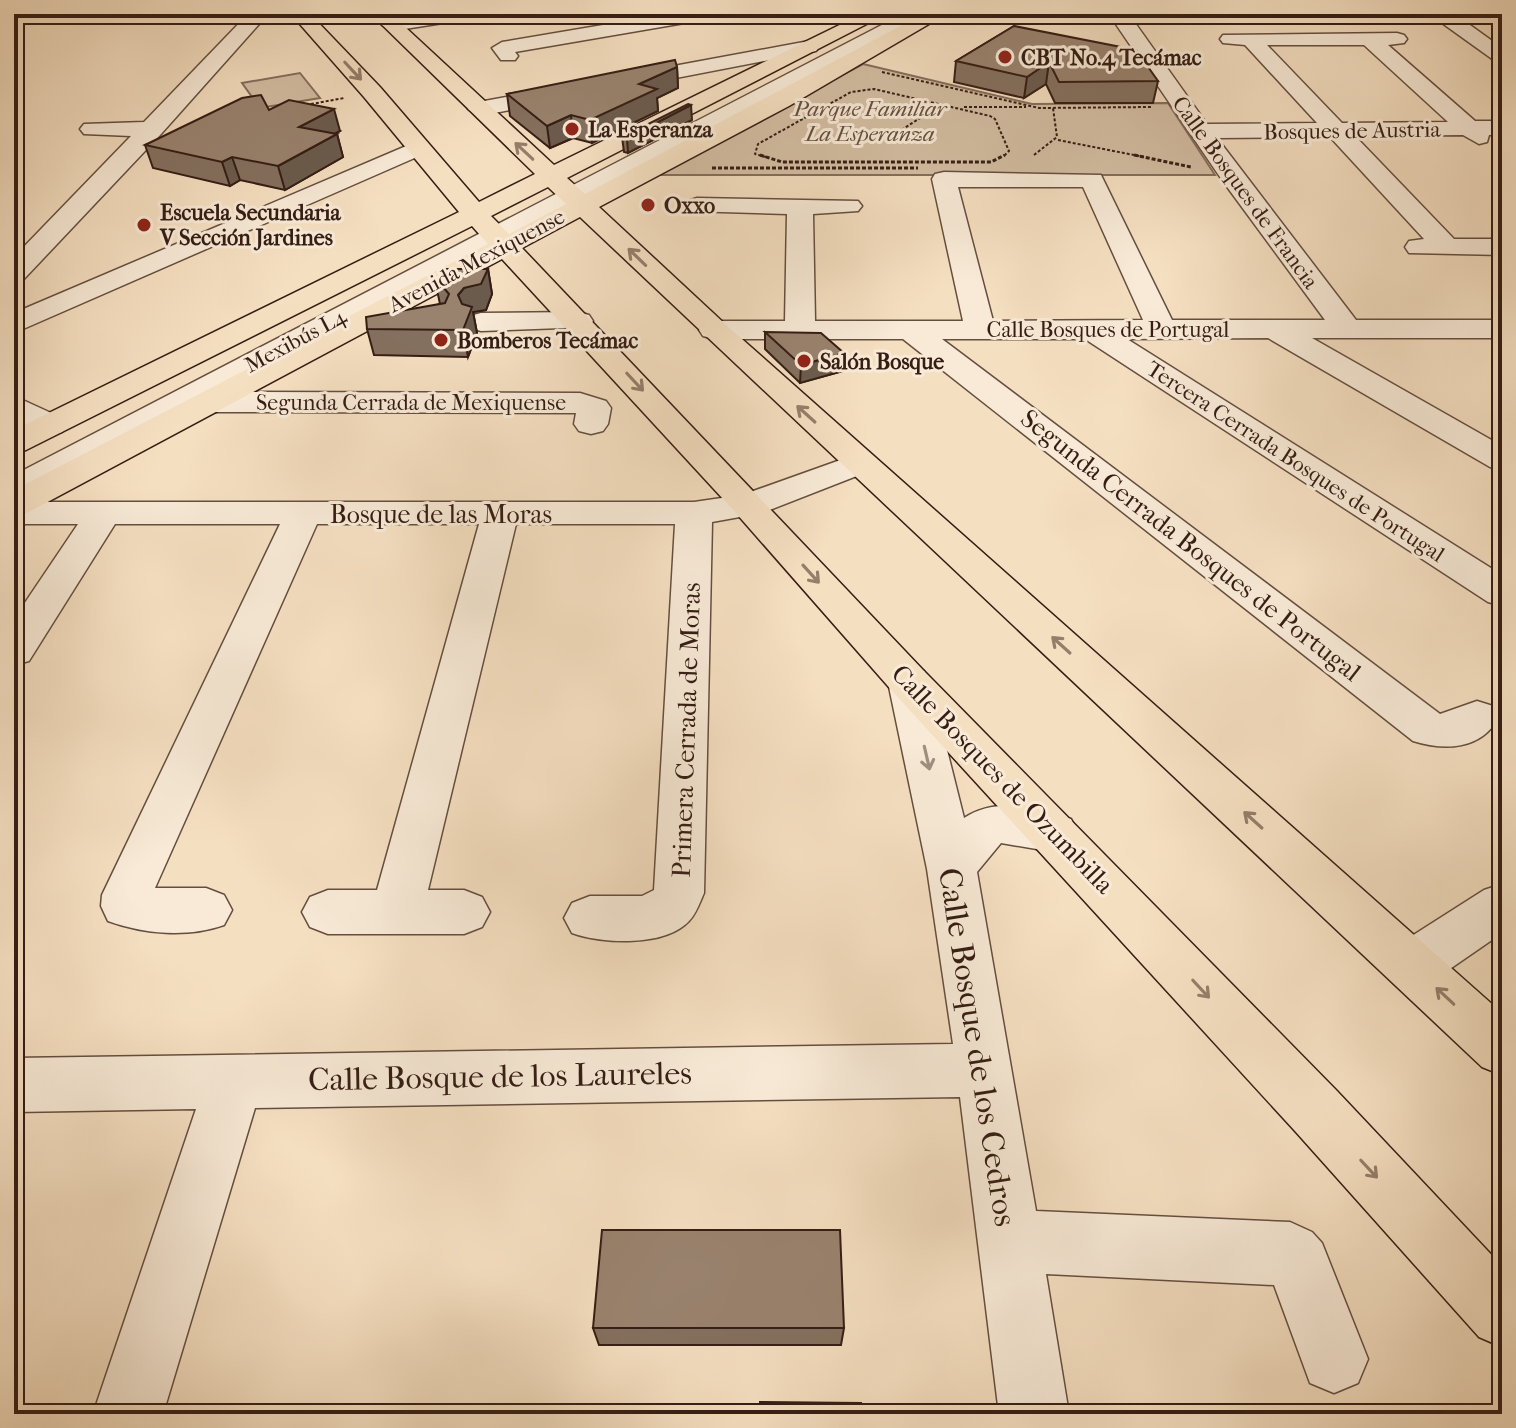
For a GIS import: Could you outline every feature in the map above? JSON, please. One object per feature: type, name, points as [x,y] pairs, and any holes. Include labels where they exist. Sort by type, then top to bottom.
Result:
[{"type":"main road","name":"Calle Bosques de Ozumbilla","points":[[300,14],[372,92],[488,228],[1502,1314]]},
{"type":"main road","name":"Avenida Mexiquense","points":[[14,443],[488,228],[565,189],[753,75],[872,15]]},
{"type":"main road","name":"Avenida Mexiquense","points":[[14,505],[380,311],[488,228],[565,189],[654,168],[846,64],[929,15]]},
{"type":"main road","points":[[386,20],[467,106],[565,189],[714,330],[1502,1049]]},
{"type":"main road","points":[[390,113],[425,115]]},
{"type":"street","points":[[14,273],[259,14]]},
{"type":"street","points":[[386,20],[462,14]]},
{"type":"street","points":[[508,56],[502,48],[702,14]]},
{"type":"street","points":[[565,189],[872,15]]},
{"type":"street","points":[[565,189],[929,15],[1209,15]]},
{"type":"street","name":"Calle Bosques de Francia","points":[[1120,16],[1231,175],[1346,328]]},
{"type":"street","points":[[1449,19],[1502,57]]},
{"type":"street","points":[[1475,36],[1502,36]]},
{"type":"street","points":[[1220,39],[1397,39]]},
{"type":"street","points":[[1250,39],[1447,247]]},
{"type":"street","points":[[1369,39],[1502,156]]},
{"type":"street","points":[[467,106],[809,47]]},
{"type":"street","points":[[728,63],[744,68],[753,75]]},
{"type":"street","name":"Bosques de Austria","points":[[1201,131],[1502,128]]},
{"type":"street","points":[[92,129],[153,129]]},
{"type":"street","points":[[14,324],[418,148]]},
{"type":"street","points":[[980,329],[944,179],[1092,180],[1161,328]]},
{"type":"street","points":[[697,206],[849,206]]},
{"type":"street","points":[[800,206],[800,329]]},
{"type":"street","name":"Mexibús L4","points":[[14,456],[488,228]]},
{"type":"street","name":"Mexibús L4","points":[[14,489],[488,228]]},
{"type":"street","points":[[1404,247],[1502,247]]},
{"type":"street","points":[[380,311],[422,318]]},
{"type":"street","points":[[481,322],[578,321]]},
{"type":"street","points":[[1273,328],[1502,460]]},
{"type":"street","name":"Tercera Cerrada Bosques de Portugal","points":[[1091,329],[1502,593]]},
{"type":"street","points":[[1463,329],[1502,348]]},
{"type":"street","name":"Calle Bosques de Portugal","points":[[714,330],[1502,329]]},
{"type":"street","name":"Segunda Cerrada Bosques de Portugal","points":[[911,330],[1429,729],[1450,732],[1477,717]]},
{"type":"street","name":"Segunda Cerrada de Mexiquense","points":[[211,402],[580,403],[594,408],[591,424]]},
{"type":"street","points":[[14,406],[50,425]]},
{"type":"street","name":"Bosque de las Moras","points":[[14,513],[694,513],[749,505],[860,463]]},
{"type":"street","points":[[14,651],[104,513]]},
{"type":"street","points":[[206,910],[138,910],[126,906],[127,895],[304,513]]},
{"type":"street","name":"Primera Cerrada de Moras","points":[[590,918],[660,917],[674,908],[679,893],[694,513]]},
{"type":"street","points":[[397,911],[500,514]]},
{"type":"street","name":"Calle Bosque de los Cedros","points":[[909,682],[952,869],[985,1070],[1034,1414]]},
{"type":"street","points":[[952,869],[974,835],[987,825],[1002,822],[1054,833]]},
{"type":"street","points":[[1412,965],[1502,905]]},
{"type":"street","points":[[328,912],[464,912]]},
{"type":"street","name":"Calle Bosque de los Laureles","points":[[14,1085],[985,1070]]},
{"type":"street","points":[[128,1414],[235,1080]]},
{"type":"street","points":[[1008,1241],[1290,1254],[1299,1266],[1334,1359]]},
{"type":"path","points":[[846,64],[1039,108]]},
{"type":"path","points":[[882,89],[954,106],[995,119],[1009,151],[1007,156],[991,162],[782,162],[755,154],[758,144],[857,90],[882,89]]},
{"type":"path","points":[[294,107],[372,92]]},
{"type":"path","points":[[889,138],[934,109],[954,106],[1185,107]]},
{"type":"path","points":[[1034,156],[1058,140],[1060,134],[1053,108]]},
{"type":"path","points":[[1058,140],[1231,175]]},
{"type":"path","points":[[726,160],[741,168]]},
{"type":"path","points":[[654,168],[1013,168],[1057,180]]},
{"type":"green space","name":"Parque Familiar La Esperanza","points":[[863,64],[1032,104],[1168,103],[1215,175],[654,175]]},
{"type":"green space","points":[[300,73],[320,98],[260,108],[242,83]]},
{"type":"building","points":[[1014,26],[1136,50],[1158,81],[1059,82],[1049,62],[1027,77],[956,61]]},
{"type":"building","points":[[675,60],[677,67],[639,84],[657,89],[590,120],[571,115],[547,126],[507,94]]},
{"type":"building","points":[[261,95],[269,110],[289,100],[334,109],[299,127],[337,134],[278,166],[232,157],[222,162],[145,145],[242,98]]},
{"type":"building","points":[[691,105],[627,138],[622,137]]},
{"type":"building","points":[[444,269],[488,269],[481,284],[464,288],[458,295],[462,304],[472,307],[463,330],[367,329],[366,317],[445,303],[449,294],[436,285]]},
{"type":"building","points":[[765,332],[821,333],[844,353],[801,365]]},
{"type":"building","points":[[602,1230],[840,1230],[844,1328],[593,1328]]},
{"type":"building","points":[[760,1402],[861,1403],[861,1414],[760,1414]]},
{"type":"building","points":[[566,1408],[673,1410],[673,1414],[565,1414]]},
{"type":"place","name":"CBT No.4 Tecámac","points":[[1005,57]]},
{"type":"place","name":"La Esperanza","points":[[572,129]]},
{"type":"place","name":"Oxxo","points":[[648,205]]},
{"type":"place","name":"Escuela Secundaria V Sección Jardines","points":[[144,225]]},
{"type":"place","name":"Bomberos Tecámac","points":[[441,340]]},
{"type":"place","name":"Salón Bosque","points":[[804,361]]}]
